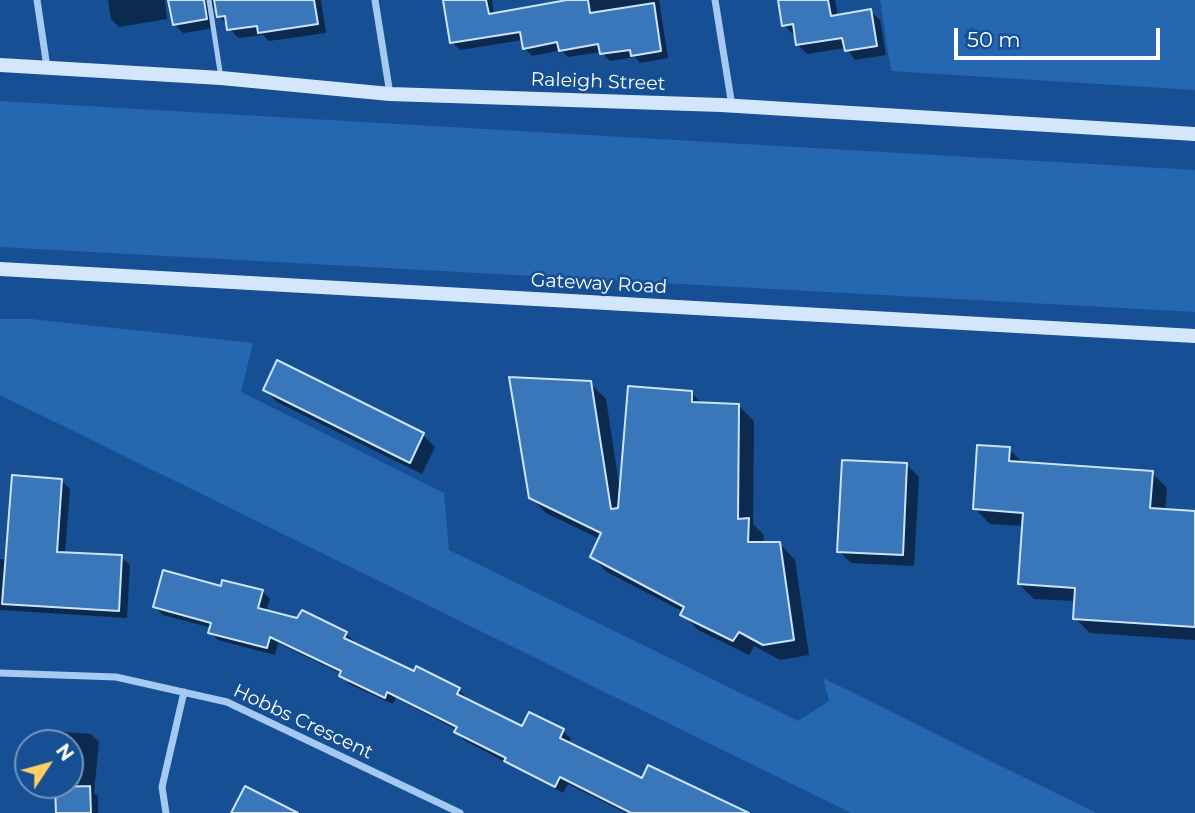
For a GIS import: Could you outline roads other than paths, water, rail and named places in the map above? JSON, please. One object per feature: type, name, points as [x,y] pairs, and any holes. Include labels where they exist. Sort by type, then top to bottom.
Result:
[{"type":"street","points":[[37,0],[47,68]]},
{"type":"street","points":[[375,0],[390,94]]},
{"type":"street","points":[[715,0],[732,106]]},
{"type":"street","name":"Raleigh Street","points":[[0,65],[221,78],[390,94],[732,106],[1195,134]]},
{"type":"street","name":"Gateway Road","points":[[0,269],[1195,336]]},
{"type":"street","name":"Hobbs Crescent","points":[[0,673],[116,677],[227,702],[460,813]]},
{"type":"street","points":[[166,813],[162,787],[184,692]]},
{"type":"lane","points":[[209,0],[221,78]]}]
